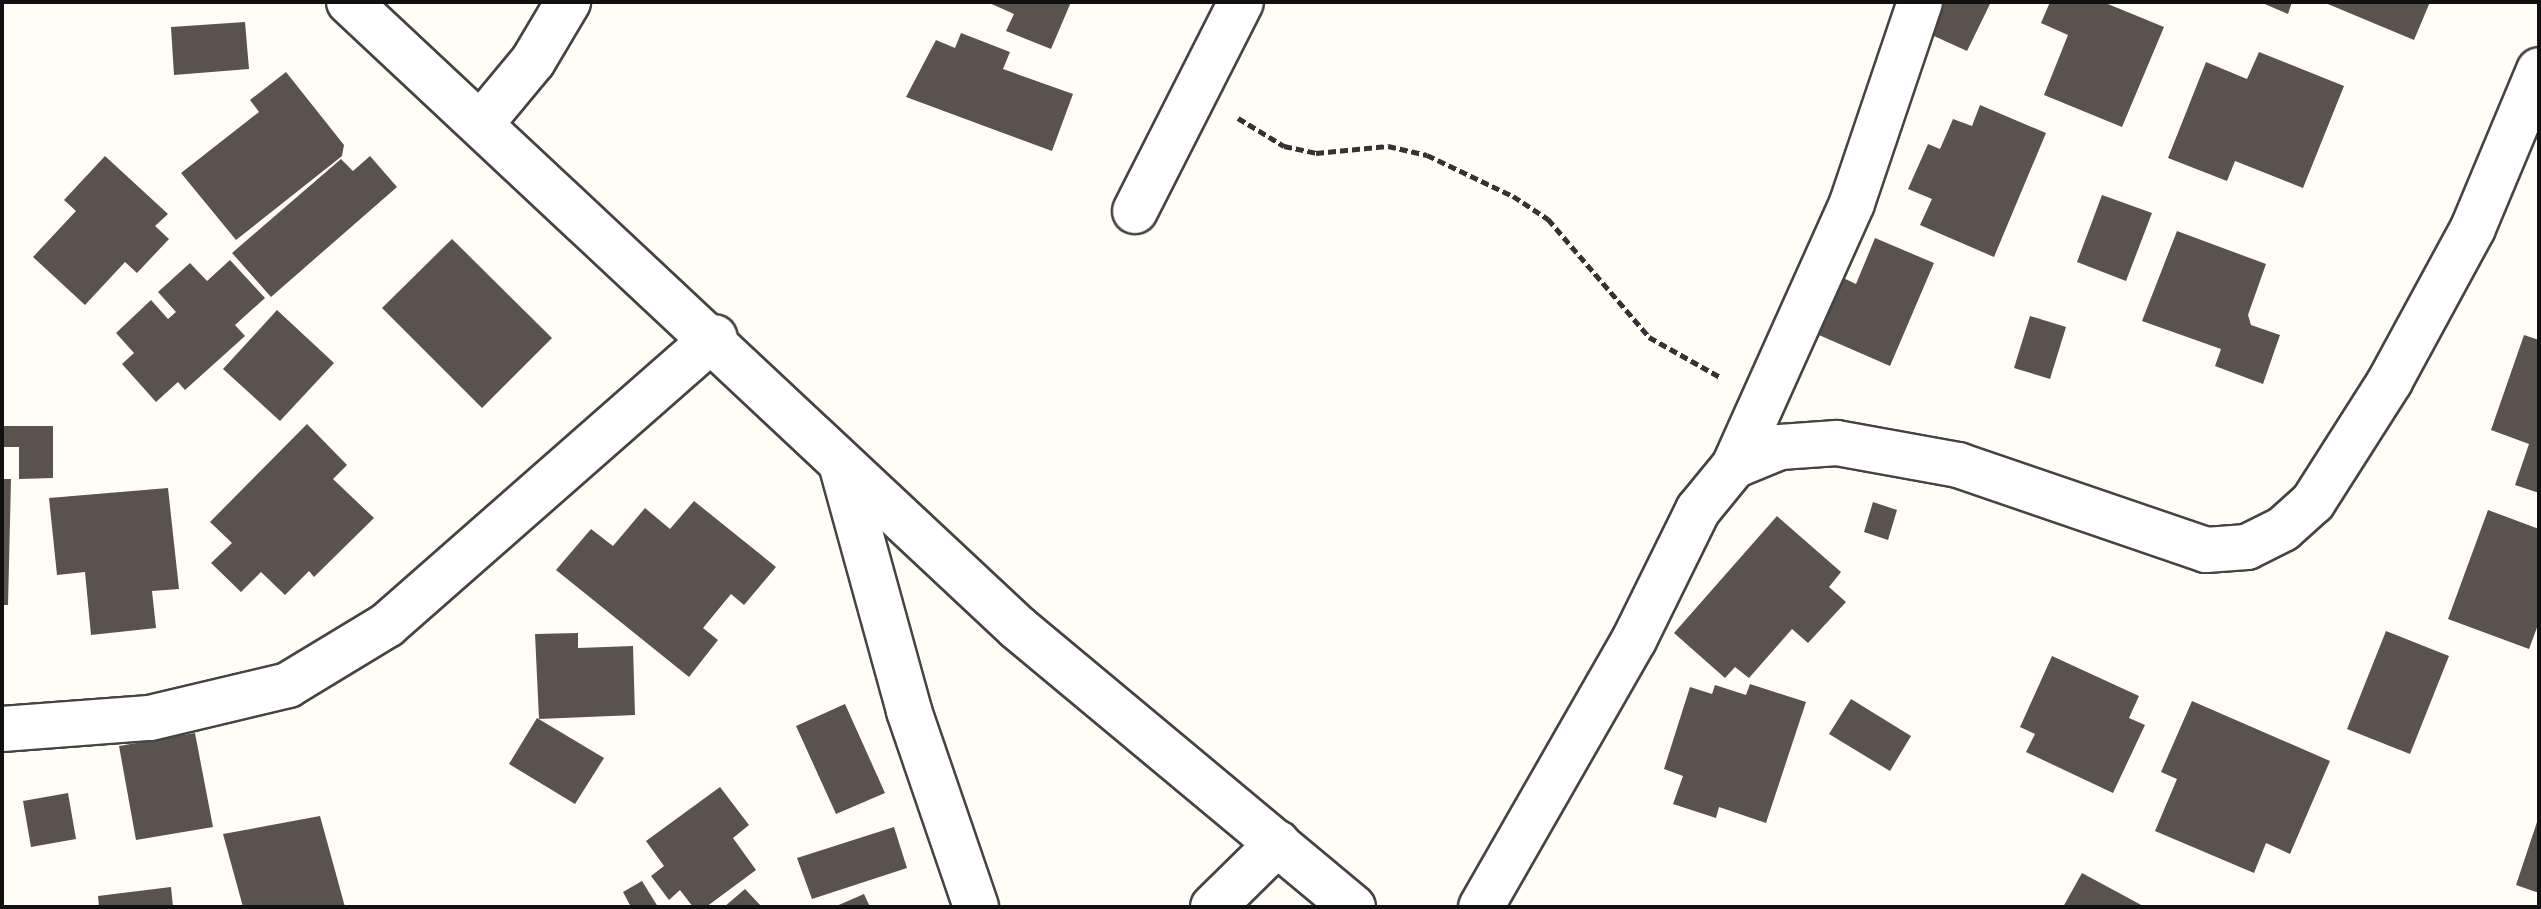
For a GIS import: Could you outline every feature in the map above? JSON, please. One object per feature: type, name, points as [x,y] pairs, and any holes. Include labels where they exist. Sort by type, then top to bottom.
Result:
[{"type":"street","points":[[349,2],[484,120],[715,337],[842,467],[1018,628],[1353,907]]},
{"type":"street","points":[[484,120],[533,61],[568,2]]},
{"type":"street","points":[[1135,211],[1241,2]]},
{"type":"street","points":[[1481,907],[1634,640],[1698,510],[1734,466],[1852,203],[1920,2]]},
{"type":"street","points":[[1734,466],[1780,447],[1837,443],[1958,465],[2206,550],[2247,547],[2283,529],[2313,502],[2390,381],[2473,228],[2539,70]]},
{"type":"street","points":[[2,729],[150,718],[288,685],[387,625],[715,337]]},
{"type":"street","points":[[842,467],[909,711],[976,907]]},
{"type":"street","points":[[1213,907],[1278,843]]},
{"type":"path","points":[[1198,90],[1284,146],[1316,153],[1388,146],[1427,155],[1513,196],[1548,219],[1649,337],[1680,360],[1767,392]]},
{"type":"building","points":[[987,2],[1071,2],[1051,49],[1006,31],[1014,14]]},
{"type":"building","points":[[1936,2],[1991,2],[1967,51],[1923,31]]},
{"type":"building","points":[[2050,2],[2103,2],[2164,27],[2122,127],[2044,95],[2068,35],[2041,23]]},
{"type":"building","points":[[2260,2],[2292,2],[2288,14]]},
{"type":"building","points":[[2323,2],[2430,2],[2414,40]]},
{"type":"building","points":[[245,22],[249,69],[174,75],[171,27]]},
{"type":"building","points":[[961,33],[1010,52],[1003,69],[1073,94],[1052,151],[906,97],[936,40],[955,48]]},
{"type":"building","points":[[2259,52],[2344,86],[2303,188],[2235,161],[2227,181],[2168,158],[2206,62],[2247,79]]},
{"type":"building","points":[[286,72],[344,145],[342,156],[236,240],[181,173],[259,112],[250,100]]},
{"type":"building","points":[[1980,105],[2046,133],[1994,257],[1920,225],[1932,199],[1908,189],[1928,144],[1940,149],[1953,119],[1972,126]]},
{"type":"building","points":[[105,156],[168,214],[155,226],[169,239],[137,273],[125,262],[85,305],[33,257],[76,211],[64,200]]},
{"type":"building","points":[[370,156],[397,187],[271,297],[232,253],[341,159],[353,171]]},
{"type":"building","points":[[2102,195],[2152,213],[2126,281],[2077,262]]},
{"type":"building","points":[[2177,231],[2266,264],[2248,315],[2251,325],[2280,335],[2263,384],[2215,366],[2221,349],[2142,321]]},
{"type":"building","points":[[1875,238],[1934,263],[1890,366],[1812,332],[1837,275],[1856,284]]},
{"type":"building","points":[[452,239],[552,338],[482,408],[382,308]]},
{"type":"building","points":[[230,260],[265,298],[235,325],[245,336],[185,390],[178,382],[156,402],[122,364],[134,353],[116,333],[151,300],[168,319],[176,312],[158,292],[190,263],[207,281]]},
{"type":"building","points":[[277,310],[334,363],[280,421],[223,369]]},
{"type":"building","points":[[2030,316],[2066,327],[2050,379],[2014,368]]},
{"type":"building","points":[[2524,335],[2539,340],[2539,493],[2515,485],[2529,444],[2491,430]]},
{"type":"building","points":[[307,424],[347,465],[333,479],[374,518],[314,577],[309,571],[285,595],[261,572],[241,592],[211,563],[232,543],[210,522]]},
{"type":"building","points":[[2,426],[53,426],[53,478],[19,479],[19,447],[2,447]]},
{"type":"building","points":[[2,479],[11,479],[8,605],[2,605]]},
{"type":"building","points":[[168,488],[179,589],[152,591],[156,628],[91,635],[85,572],[57,575],[49,498]]},
{"type":"building","points":[[694,501],[776,567],[744,605],[731,594],[703,628],[718,640],[689,677],[556,570],[591,529],[613,546],[645,508],[670,529]]},
{"type":"building","points":[[1873,502],[1897,510],[1888,540],[1864,532]]},
{"type":"building","points":[[2488,510],[2539,529],[2539,622],[2529,649],[2448,619]]},
{"type":"building","points":[[1777,516],[1841,572],[1829,587],[1846,602],[1808,643],[1792,629],[1749,678],[1735,667],[1725,678],[1674,633]]},
{"type":"building","points":[[2386,631],[2449,656],[2410,754],[2347,729]]},
{"type":"building","points":[[578,633],[578,648],[633,646],[635,715],[539,719],[535,634]]},
{"type":"building","points":[[2052,656],[2139,696],[2129,718],[2145,725],[2113,793],[2026,752],[2035,734],[2020,727]]},
{"type":"building","points":[[1750,684],[1806,702],[1766,823],[1719,807],[1716,818],[1673,804],[1683,776],[1664,769],[1690,687],[1712,694],[1715,685],[1746,695]]},
{"type":"building","points":[[1851,699],[1911,736],[1890,771],[1829,734]]},
{"type":"building","points":[[2192,701],[2330,761],[2290,854],[2266,843],[2254,873],[2155,831],[2177,779],[2161,772]]},
{"type":"building","points":[[845,704],[885,793],[836,814],[796,726]]},
{"type":"building","points":[[537,718],[604,758],[575,804],[509,764]]},
{"type":"building","points":[[195,733],[213,827],[136,840],[119,746]]},
{"type":"building","points":[[720,787],[749,825],[733,838],[756,870],[706,907],[693,907],[680,890],[669,900],[651,876],[664,866],[646,841]]},
{"type":"building","points":[[68,793],[76,839],[31,847],[23,801]]},
{"type":"building","points":[[320,816],[345,907],[243,907],[223,834]]},
{"type":"building","points":[[2539,819],[2539,893],[2516,885]]},
{"type":"building","points":[[894,827],[907,868],[812,899],[797,858]]},
{"type":"building","points":[[2082,873],[2145,907],[2063,907]]},
{"type":"building","points":[[642,881],[658,907],[631,907],[623,892]]},
{"type":"building","points":[[171,887],[173,907],[99,907],[98,896]]},
{"type":"building","points":[[745,889],[762,907],[724,907]]},
{"type":"building","points":[[864,894],[870,907],[834,907]]}]
